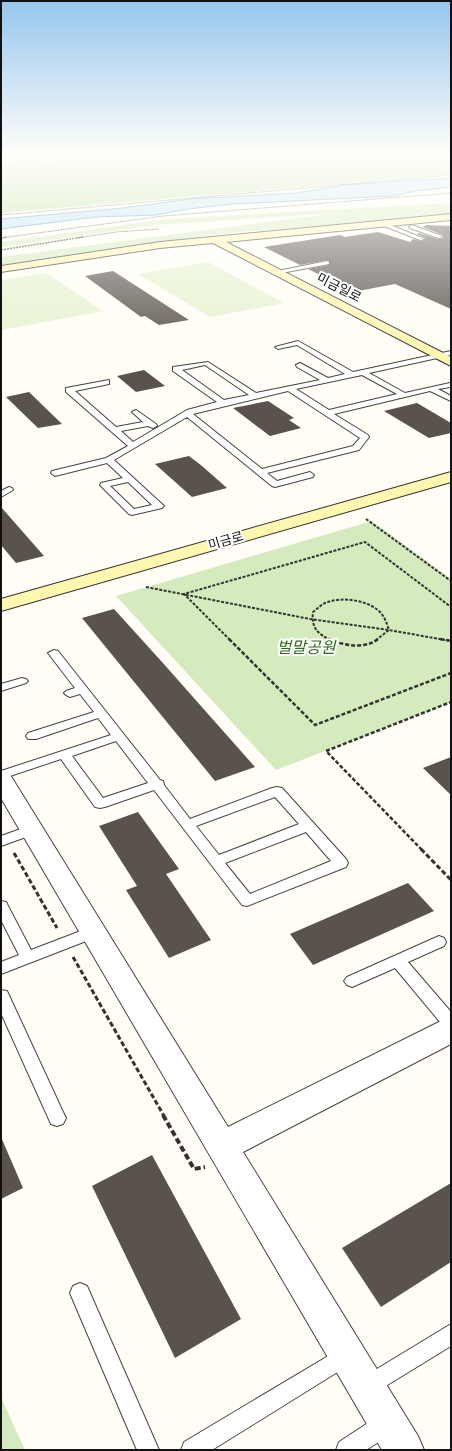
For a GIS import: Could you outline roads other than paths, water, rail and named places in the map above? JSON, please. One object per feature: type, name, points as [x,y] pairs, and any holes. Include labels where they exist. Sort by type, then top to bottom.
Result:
[{"type":"main road","points":[[1,268],[152,246],[387,223]]},
{"type":"main road","name":"미금일로","points":[[213,239],[451,362]]},
{"type":"main road","name":"미금로","points":[[1,605],[451,477]]},
{"type":"street","points":[[1,778],[13,837],[227,1155],[404,1450]]},
{"type":"street","points":[[227,1155],[451,1030]]},
{"type":"lane","points":[[382,223],[422,239]]},
{"type":"lane","points":[[402,223],[440,237]]},
{"type":"lane","points":[[280,274],[327,263]]},
{"type":"lane","points":[[280,274],[312,271]]},
{"type":"lane","points":[[278,347],[298,343],[352,375]]},
{"type":"lane","points":[[55,474],[109,460],[188,414],[223,403],[451,353]]},
{"type":"lane","points":[[223,403],[176,369],[206,363],[255,396]]},
{"type":"lane","points":[[300,365],[326,380]]},
{"type":"lane","points":[[362,372],[404,395]]},
{"type":"lane","points":[[106,382],[69,390],[132,446]]},
{"type":"lane","points":[[328,413],[446,385]]},
{"type":"lane","points":[[261,472],[356,448],[365,437],[289,388]]},
{"type":"lane","points":[[432,388],[451,399]]},
{"type":"lane","points":[[136,412],[159,431]]},
{"type":"lane","points":[[188,414],[275,484],[310,475]]},
{"type":"lane","points":[[115,430],[149,423]]},
{"type":"lane","points":[[109,460],[130,479],[142,490],[159,506],[132,512],[104,485],[130,479]]},
{"type":"lane","points":[[54,653],[158,784],[188,824],[247,901],[341,863],[277,791],[188,824]]},
{"type":"lane","points":[[1,688],[22,681]]},
{"type":"lane","points":[[70,693],[83,689]]},
{"type":"lane","points":[[32,736],[102,713]]},
{"type":"lane","points":[[1,775],[120,736]]},
{"type":"lane","points":[[64,754],[100,804],[158,784]]},
{"type":"lane","points":[[217,861],[308,826]]},
{"type":"lane","points":[[3,916],[28,958]]},
{"type":"lane","points":[[1,968],[80,938]]},
{"type":"lane","points":[[352,981],[439,942]]},
{"type":"lane","points":[[397,960],[451,1023]]},
{"type":"lane","points":[[1,996],[57,1118]]},
{"type":"lane","points":[[80,1293],[148,1450]]},
{"type":"lane","points":[[366,1387],[451,1334]]},
{"type":"lane","points":[[192,1450],[347,1355]]},
{"type":"lane","points":[[347,1450],[388,1423]]},
{"type":"water","points":[[1,223],[51,223],[1,229]]},
{"type":"park label","name":"벌말공원","points":[[306,648]]}]
